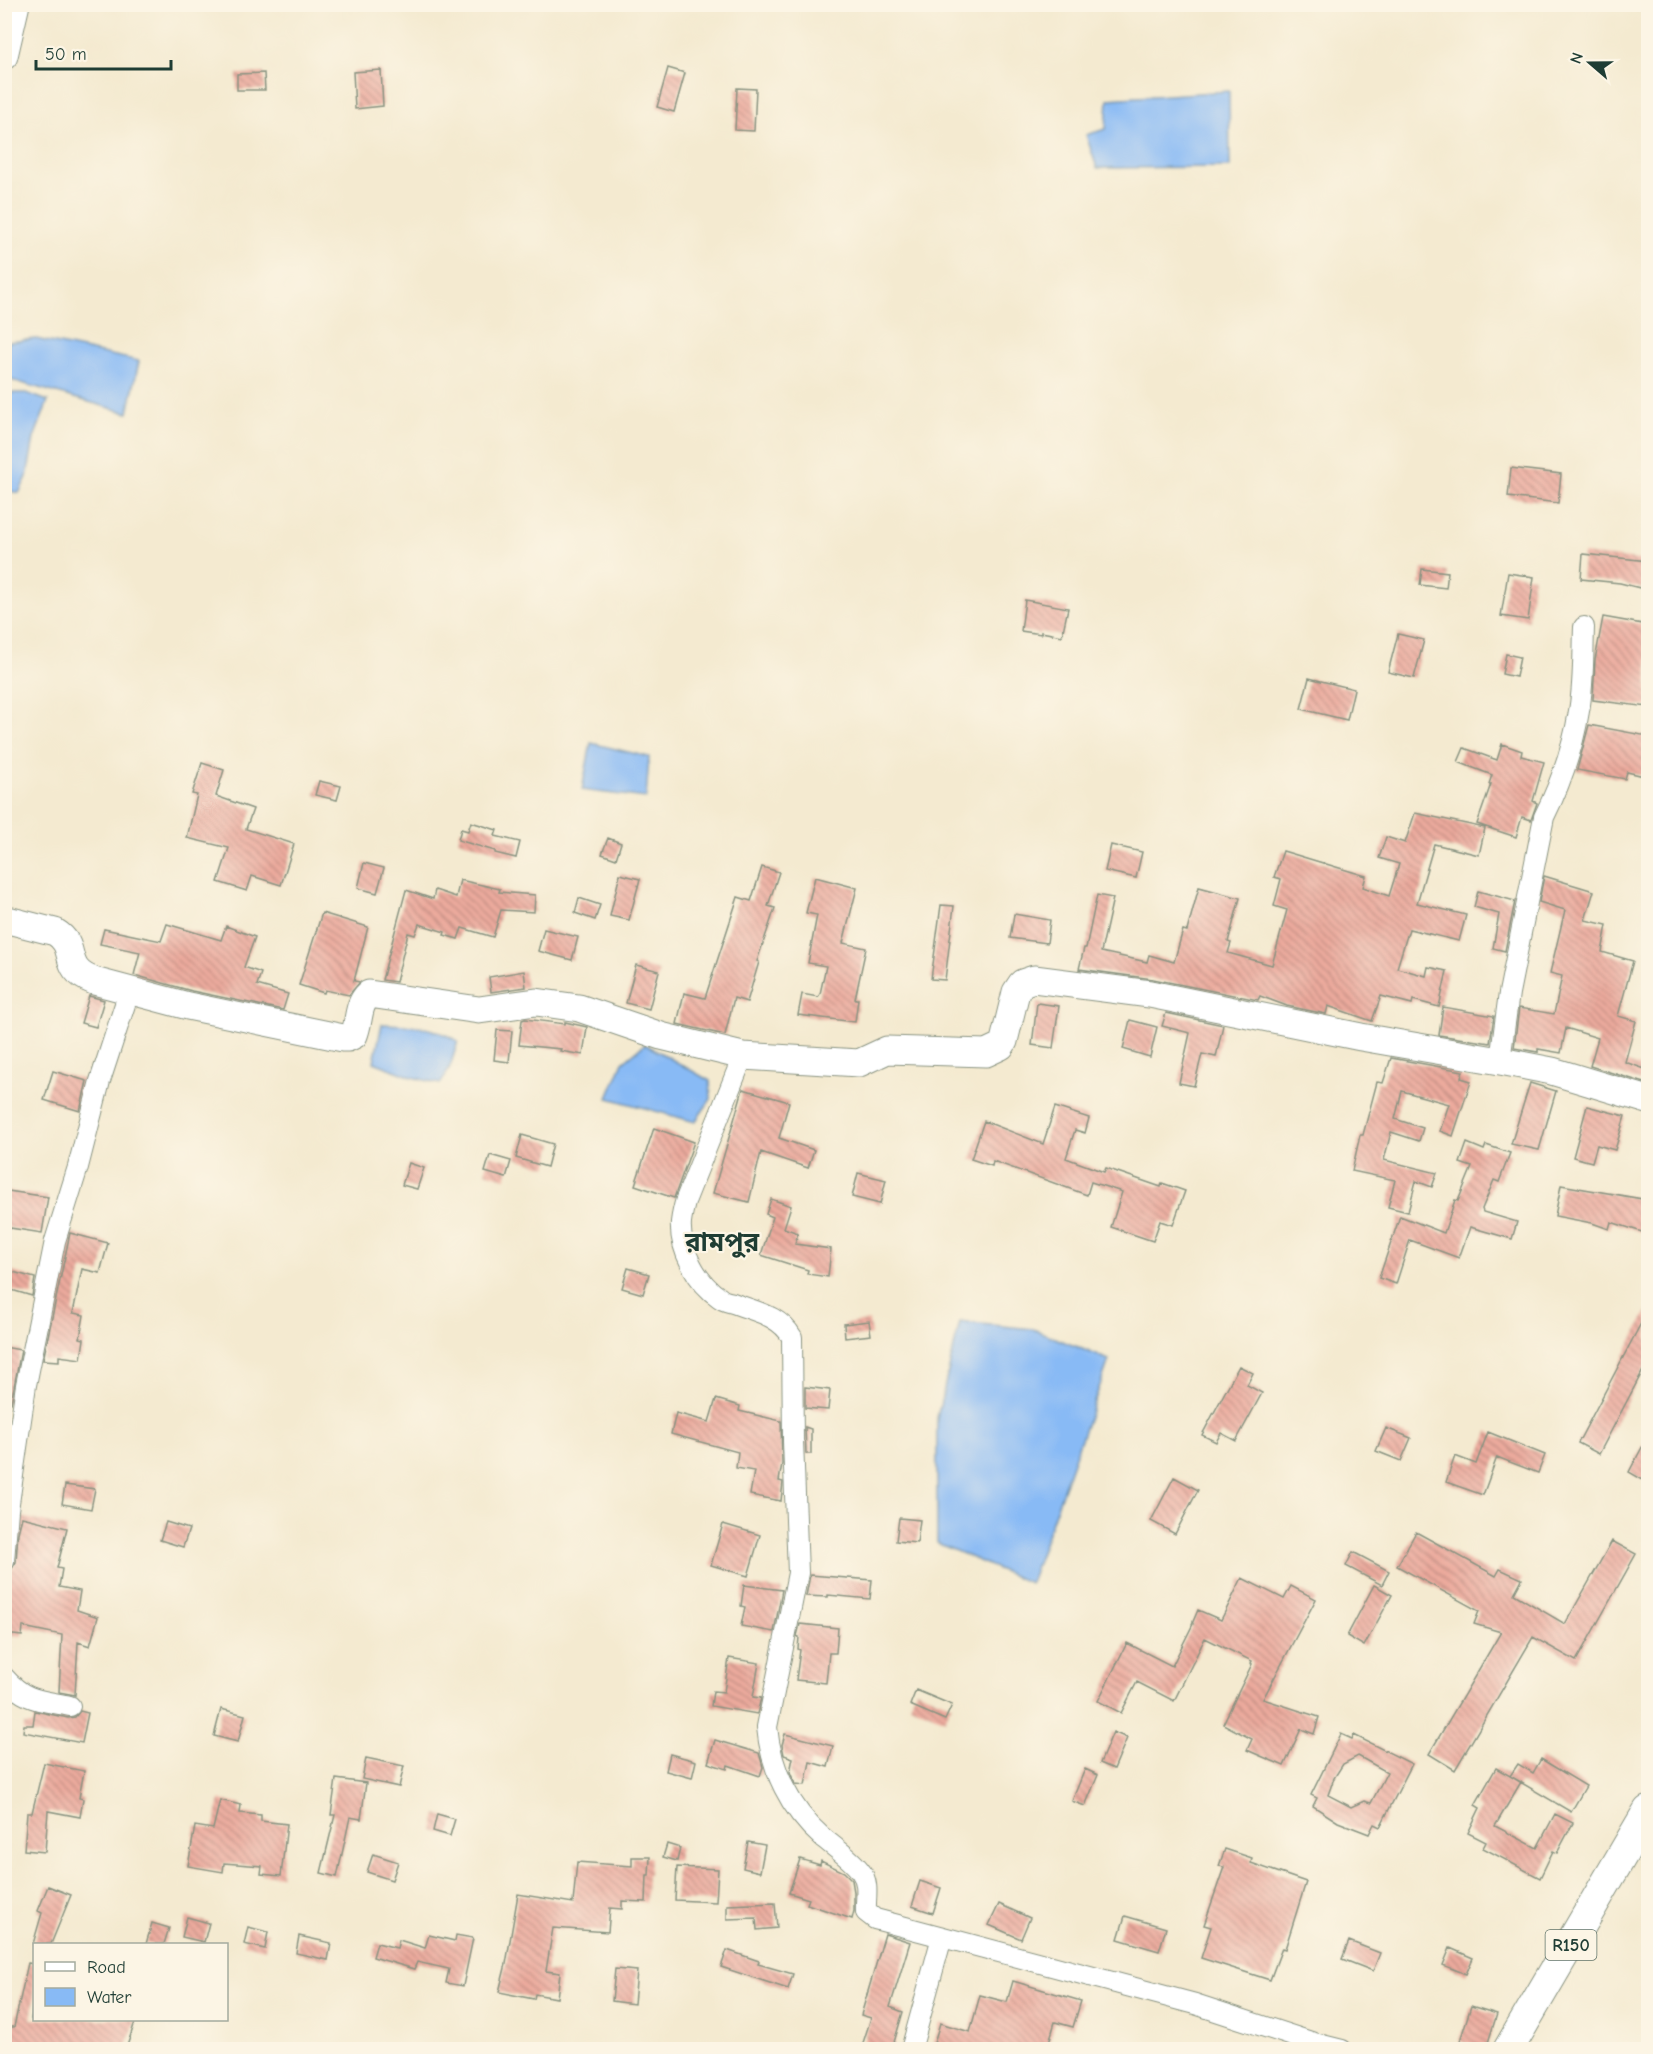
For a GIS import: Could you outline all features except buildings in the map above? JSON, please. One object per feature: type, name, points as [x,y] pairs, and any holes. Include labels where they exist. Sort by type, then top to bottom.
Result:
[{"type":"main road","points":[[4,56],[16,4]]},
{"type":"main road","points":[[4,919],[55,932],[66,941],[75,971],[94,981],[188,1006],[348,1038],[354,1035],[363,999],[369,994],[479,1010],[536,1002],[579,1008],[662,1036],[743,1056],[859,1063],[888,1050],[987,1053],[1001,1046],[1004,1041],[1016,992],[1022,983],[1034,979],[1150,994],[1361,1037],[1552,1071],[1648,1100]]},
{"type":"main road","name":"R150","points":[[1508,2049],[1640,1843],[1648,1810]]},
{"type":"street","points":[[1500,1061],[1509,993],[1544,817],[1555,795],[1571,749],[1580,708],[1584,627]]},
{"type":"street","points":[[4,1561],[8,1510],[26,1385],[56,1241],[100,1081],[130,989]]},
{"type":"street","points":[[743,1056],[686,1199],[681,1223],[683,1247],[698,1276],[710,1289],[721,1299],[776,1318],[786,1326],[792,1337],[798,1573],[767,1727],[769,1750],[788,1796],[798,1812],[817,1833],[861,1872],[867,1891],[866,1912],[875,1919],[1195,2004],[1314,2043],[1342,2049]]},
{"type":"street","points":[[4,1677],[25,1697],[70,1706]]},
{"type":"street","points":[[911,2049],[942,1937]]},
{"type":"water","points":[[1229,91],[1230,167],[1097,168],[1086,135],[1106,129],[1108,99]]},
{"type":"water","points":[[36,339],[139,361],[128,413],[7,379],[8,342]]},
{"type":"water","points":[[5,393],[26,393],[48,401],[34,438],[27,477],[19,493],[5,490]]},
{"type":"water","points":[[591,743],[649,757],[646,798],[582,790]]},
{"type":"water","points":[[382,1024],[421,1027],[458,1041],[449,1070],[440,1084],[412,1077],[374,1062]]},
{"type":"water","points":[[645,1044],[710,1081],[711,1099],[695,1122],[608,1098],[623,1062]]},
{"type":"water","points":[[960,1322],[1033,1329],[1109,1360],[1030,1583],[937,1543],[937,1418]]},
{"type":"district","name":"রামপুর","points":[[722,1243]]}]
